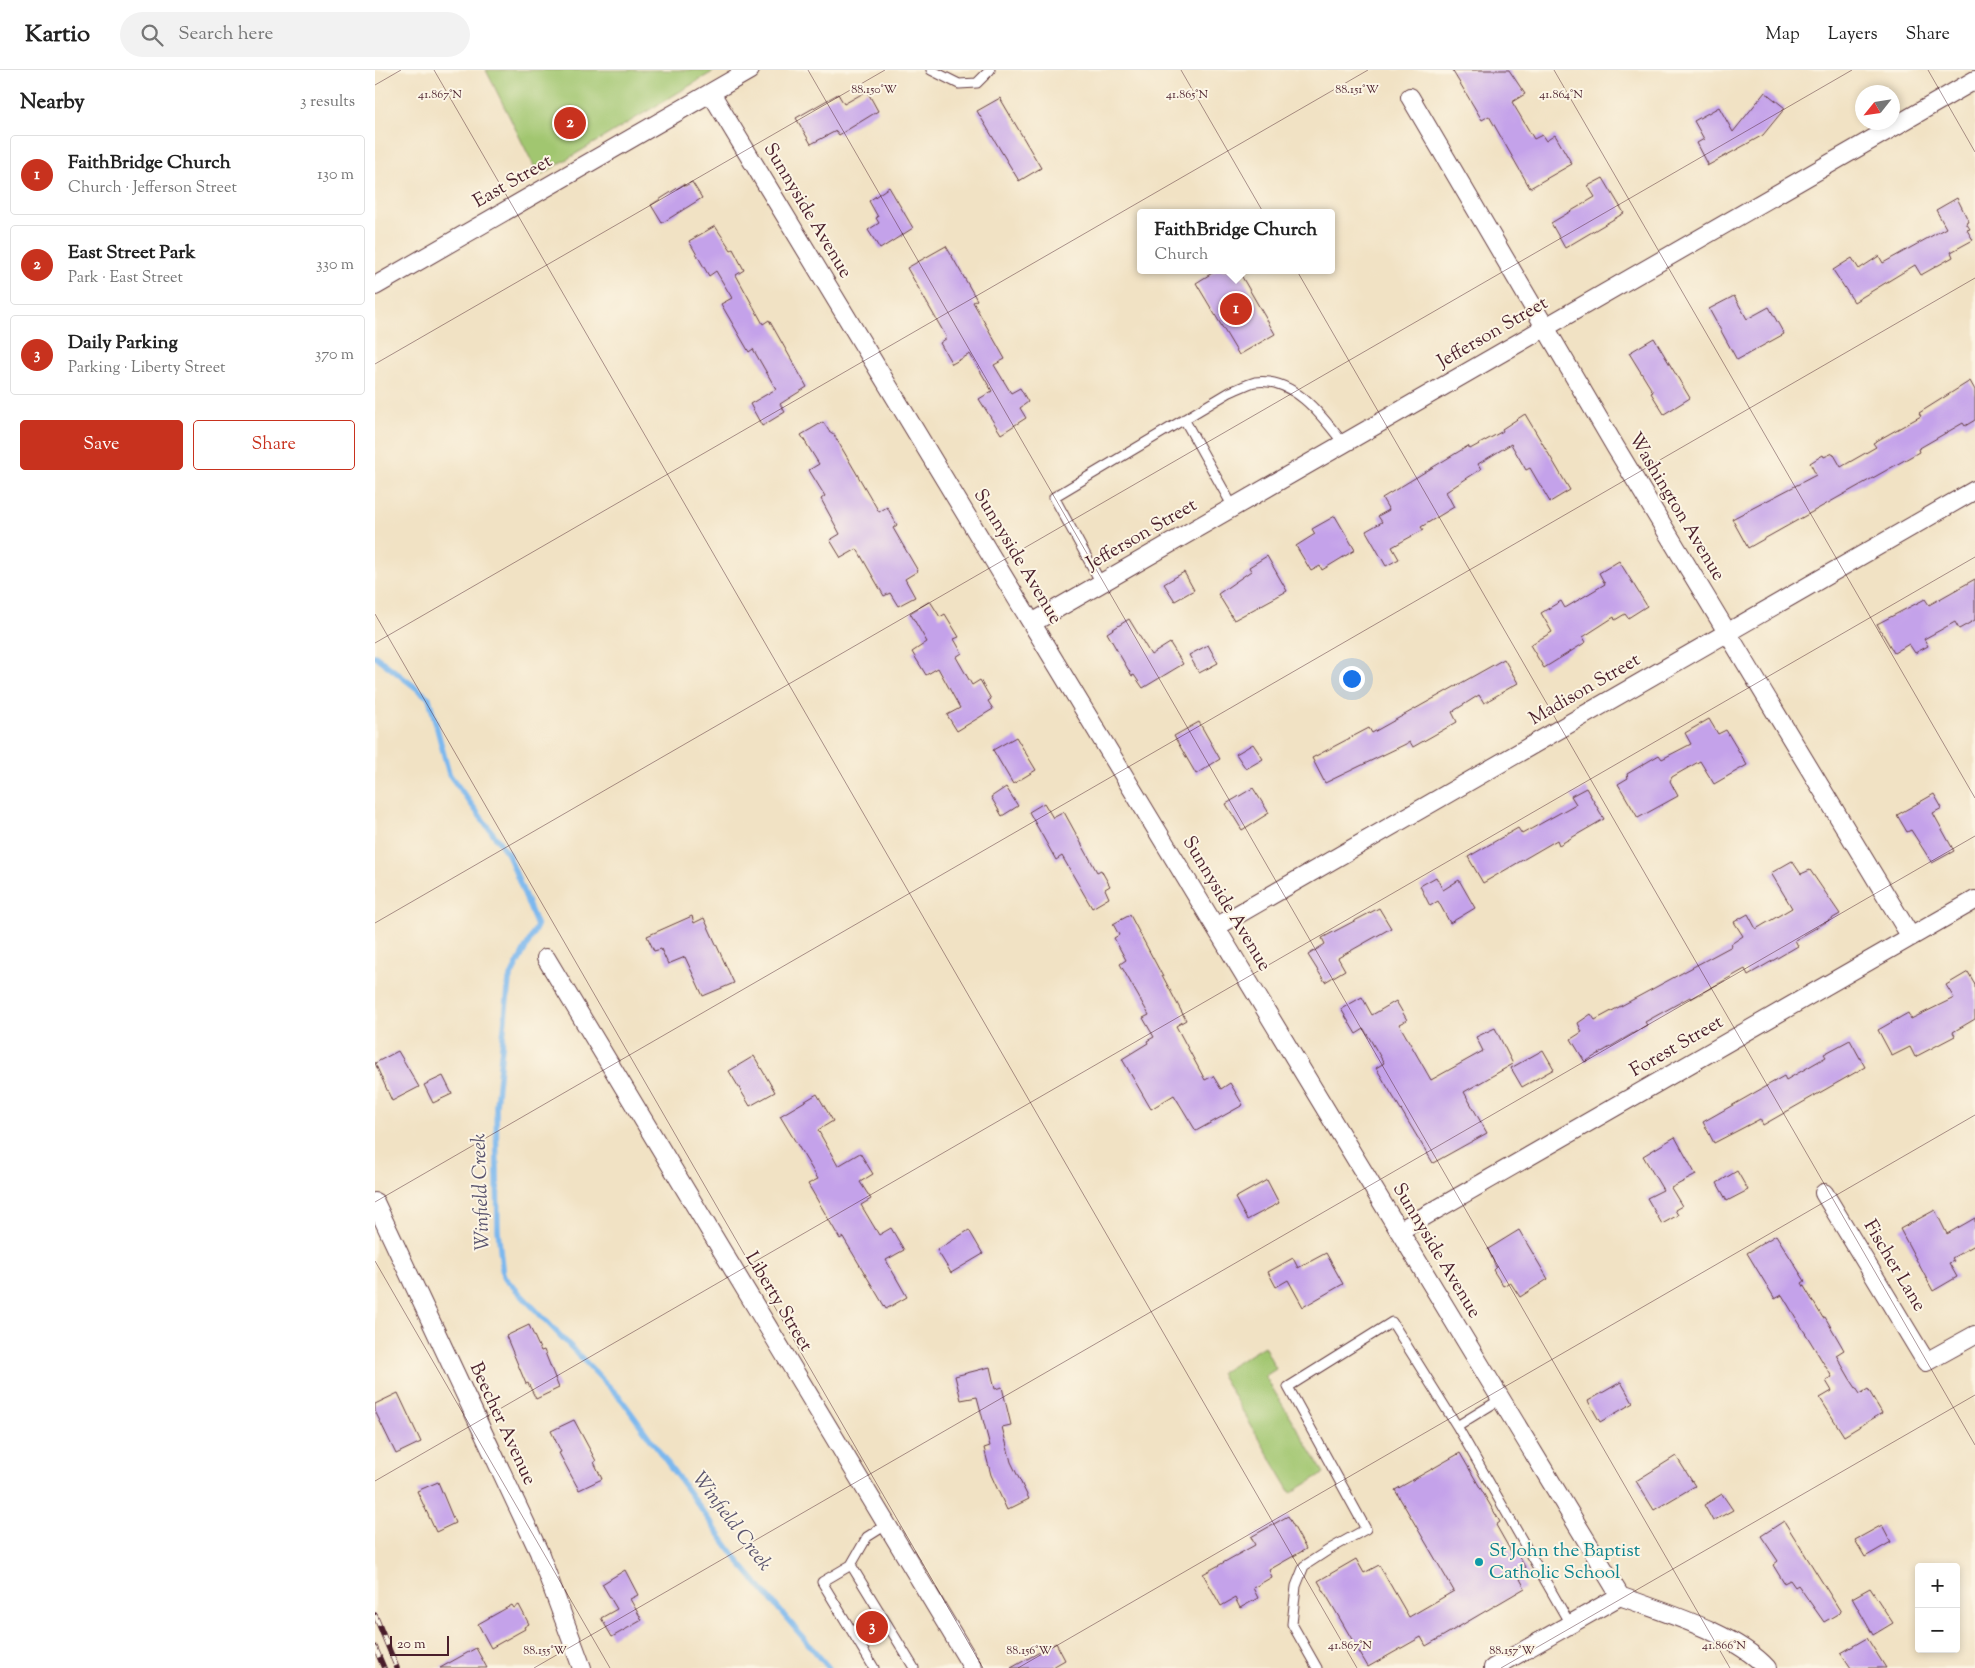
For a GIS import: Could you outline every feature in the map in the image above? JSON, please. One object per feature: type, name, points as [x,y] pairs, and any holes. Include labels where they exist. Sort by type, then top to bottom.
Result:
[{"type":"street","name":"East Street","points":[[375,286],[750,70]]},
{"type":"street","name":"Jefferson Street","points":[[1032,623],[1975,80]]},
{"type":"street","name":"Sunnyside Avenue","points":[[711,93],[1620,1596]]},
{"type":"street","name":"Washington Avenue","points":[[1410,97],[1544,328],[1911,937]]},
{"type":"street","name":"Madison Street","points":[[1216,927],[1975,490]]},
{"type":"street","name":"Forest Street","points":[[1399,1231],[1975,900]]},
{"type":"street","name":"Liberty Street","points":[[545,958],[886,1525],[968,1666]]},
{"type":"street","name":"Fischer Lane","points":[[1825,1193],[1927,1362],[1975,1335]]},
{"type":"street","name":"Beecher Avenue","points":[[375,1202],[539,1552],[582,1668]]},
{"type":"street","points":[[1493,1668],[1620,1596],[1679,1618],[1738,1645],[1767,1668]]},
{"type":"lane","points":[[931,70],[959,84],[977,84],[990,70]]},
{"type":"lane","points":[[1101,583],[1053,497],[1230,392],[1256,382],[1284,385],[1318,411],[1343,443]]},
{"type":"lane","points":[[1184,419],[1233,507]]},
{"type":"lane","points":[[1317,1668],[1292,1624],[1296,1586],[1304,1566],[1366,1529],[1288,1387],[1392,1322],[1457,1426],[1571,1624]]},
{"type":"lane","points":[[1457,1426],[1501,1399]]},
{"type":"lane","points":[[874,1668],[822,1582],[851,1565],[867,1537],[886,1525]]},
{"type":"lane","points":[[851,1565],[914,1668]]},
{"type":"green space","points":[[486,70],[716,70],[539,176]]},
{"type":"green space","points":[[1264,1346],[1276,1369],[1265,1376],[1324,1473],[1291,1493],[1220,1373]]},
{"type":"building","points":[[1452,70],[1509,70],[1525,94],[1512,102],[1534,139],[1542,135],[1546,141],[1555,135],[1572,164],[1530,188],[1489,116],[1482,120]]},
{"type":"building","points":[[867,91],[878,111],[839,135],[836,131],[811,144],[796,118],[838,94],[844,104]]},
{"type":"building","points":[[1765,92],[1785,108],[1763,135],[1707,166],[1708,164],[1697,143],[1704,139],[1694,121],[1719,107],[1733,132]]},
{"type":"building","points":[[1000,98],[1041,168],[1019,181],[977,111]]},
{"type":"building","points":[[1603,178],[1624,213],[1565,248],[1551,223],[1595,197],[1588,186]]},
{"type":"building","points":[[692,182],[702,198],[662,223],[651,205],[684,184],[685,186]]},
{"type":"building","points":[[889,187],[913,228],[880,249],[868,230],[879,223],[876,218],[878,217],[869,201]]},
{"type":"building","points":[[1957,198],[1969,222],[1966,223],[1970,229],[1967,230],[1973,240],[1951,252],[1953,257],[1921,275],[1915,265],[1854,302],[1833,270],[1852,258],[1859,269],[1879,256],[1883,263],[1946,228],[1936,210]]},
{"type":"building","points":[[715,226],[731,250],[733,249],[744,270],[736,275],[763,324],[769,320],[807,387],[780,404],[785,412],[762,426],[750,404],[776,389],[753,349],[749,352],[721,304],[732,298],[716,271],[709,276],[689,241]]},
{"type":"building","points":[[946,246],[977,300],[973,302],[1005,359],[994,365],[1011,393],[1020,388],[1028,402],[1020,408],[1026,418],[1001,434],[979,399],[992,391],[970,354],[952,364],[940,343],[947,338],[907,268]]},
{"type":"building","points":[[1211,274],[1240,274],[1275,334],[1239,355],[1196,283]]},
{"type":"building","points":[[1734,296],[1747,319],[1769,307],[1784,334],[1737,360],[1709,309]]},
{"type":"building","points":[[1654,338],[1690,398],[1664,414],[1629,353]]},
{"type":"building","points":[[1970,381],[1975,390],[1975,420],[1965,426],[1963,423],[1918,449],[1919,452],[1748,548],[1732,519],[1816,475],[1810,463],[1823,455],[1824,457],[1833,453],[1841,467],[1876,447],[1873,443],[1921,416],[1919,413]]},
{"type":"building","points":[[1525,414],[1570,490],[1550,502],[1530,468],[1526,470],[1511,444],[1478,464],[1481,469],[1446,492],[1454,507],[1421,527],[1423,530],[1392,547],[1399,559],[1386,566],[1366,531],[1382,522],[1378,516],[1389,510],[1382,498],[1468,446],[1470,449],[1503,431],[1502,429]]},
{"type":"building","points":[[823,422],[831,434],[833,433],[879,512],[887,507],[897,525],[893,528],[918,571],[905,579],[915,597],[898,606],[890,593],[884,596],[857,549],[841,558],[830,540],[840,534],[821,499],[825,496],[809,470],[819,464],[801,435]]},
{"type":"building","points":[[1335,516],[1355,550],[1322,570],[1320,566],[1311,571],[1296,546],[1315,534],[1312,529]]},
{"type":"building","points":[[1267,556],[1287,591],[1234,620],[1218,594],[1251,571],[1249,567]]},
{"type":"building","points":[[1619,561],[1647,606],[1628,618],[1625,614],[1615,620],[1614,617],[1583,637],[1586,642],[1544,668],[1530,645],[1552,632],[1541,613],[1561,601],[1565,608],[1605,584],[1599,573]]},
{"type":"building","points":[[1184,572],[1194,590],[1175,601],[1164,584]]},
{"type":"building","points":[[1975,579],[1975,620],[1959,629],[1955,622],[1924,639],[1928,646],[1915,653],[1909,644],[1894,653],[1877,624],[1925,599],[1929,605]]},
{"type":"building","points":[[930,601],[940,617],[945,614],[959,637],[954,639],[962,653],[956,657],[972,685],[980,680],[991,699],[988,701],[993,709],[957,731],[947,715],[960,708],[938,668],[926,675],[912,652],[927,642],[910,613]]},
{"type":"building","points":[[1129,619],[1151,655],[1170,643],[1183,664],[1143,688],[1134,675],[1132,676],[1107,633]]},
{"type":"building","points":[[1208,645],[1218,663],[1199,673],[1189,655]]},
{"type":"building","points":[[1504,659],[1518,683],[1484,703],[1479,695],[1452,712],[1457,722],[1413,747],[1410,742],[1325,783],[1312,758],[1369,728],[1372,733]]},
{"type":"building","points":[[1709,719],[1718,734],[1726,730],[1747,765],[1714,784],[1700,761],[1672,777],[1670,781],[1678,796],[1638,818],[1618,784],[1628,778],[1627,774],[1659,755],[1662,759],[1691,744],[1685,733]]},
{"type":"building","points":[[1199,722],[1220,759],[1196,774],[1174,736]]},
{"type":"building","points":[[1016,737],[1036,770],[1013,784],[993,750]]},
{"type":"building","points":[[1253,744],[1263,759],[1246,769],[1236,754]]},
{"type":"building","points":[[1006,787],[1018,806],[1002,816],[991,797]]},
{"type":"building","points":[[1253,788],[1269,813],[1242,830],[1226,804]]},
{"type":"building","points":[[1586,788],[1604,819],[1559,845],[1557,840],[1483,883],[1468,857],[1518,828],[1522,834],[1576,804],[1571,796]]},
{"type":"building","points":[[1934,794],[1942,808],[1933,813],[1954,851],[1932,863],[1911,830],[1907,832],[1897,815]]},
{"type":"building","points":[[1044,803],[1053,818],[1064,812],[1097,872],[1101,870],[1110,886],[1105,889],[1109,898],[1092,908],[1062,856],[1056,860],[1029,812]]},
{"type":"building","points":[[1792,861],[1801,874],[1810,870],[1840,914],[1795,940],[1798,946],[1748,975],[1745,969],[1691,999],[1690,997],[1645,1022],[1647,1025],[1585,1062],[1571,1039],[1582,1032],[1578,1023],[1591,1014],[1595,1020],[1732,946],[1731,944],[1743,936],[1734,922],[1748,914],[1756,929],[1792,908],[1771,873]]},
{"type":"building","points":[[1436,877],[1443,890],[1459,880],[1475,908],[1450,923],[1438,901],[1430,906],[1420,886]]},
{"type":"building","points":[[1379,908],[1391,928],[1338,958],[1345,970],[1325,982],[1308,955],[1325,944],[1322,938]]},
{"type":"building","points":[[1130,915],[1186,1020],[1176,1026],[1205,1080],[1213,1076],[1221,1089],[1230,1083],[1243,1105],[1196,1131],[1174,1095],[1151,1109],[1122,1059],[1148,1043],[1147,1041],[1154,1037],[1143,1018],[1149,1015],[1120,964],[1126,960],[1114,938],[1119,935],[1113,924]]},
{"type":"building","points":[[692,916],[694,923],[704,918],[734,983],[703,996],[685,957],[668,964],[661,949],[654,951],[647,936]]},
{"type":"building","points":[[1968,972],[1975,984],[1975,1019],[1953,1032],[1955,1036],[1915,1057],[1910,1047],[1892,1056],[1878,1030],[1908,1013],[1911,1019],[1954,998],[1946,985]]},
{"type":"building","points":[[1362,997],[1372,1015],[1396,1001],[1407,1020],[1399,1024],[1431,1080],[1483,1051],[1476,1037],[1495,1028],[1513,1064],[1464,1092],[1487,1133],[1433,1163],[1376,1068],[1384,1063],[1364,1029],[1356,1034],[1341,1009]]},
{"type":"building","points":[[1850,1040],[1865,1067],[1763,1125],[1760,1119],[1714,1143],[1703,1122],[1784,1076],[1786,1080],[1826,1057],[1824,1054]]},
{"type":"building","points":[[1543,1050],[1554,1069],[1522,1087],[1511,1068]]},
{"type":"building","points":[[398,1051],[419,1087],[392,1101],[375,1063]]},
{"type":"building","points":[[754,1056],[775,1092],[750,1106],[729,1071]]},
{"type":"building","points":[[443,1076],[452,1094],[433,1103],[424,1085]]},
{"type":"building","points":[[817,1094],[833,1121],[818,1130],[838,1166],[860,1153],[873,1174],[860,1182],[871,1199],[861,1205],[879,1235],[891,1228],[904,1250],[886,1260],[907,1297],[886,1309],[843,1237],[840,1239],[808,1184],[818,1179],[780,1116]]},
{"type":"building","points":[[1675,1137],[1696,1175],[1671,1188],[1682,1206],[1675,1210],[1678,1215],[1662,1224],[1647,1198],[1663,1190],[1643,1156]]},
{"type":"building","points":[[1737,1171],[1748,1190],[1727,1201],[1717,1183]]},
{"type":"building","points":[[1267,1180],[1279,1203],[1247,1220],[1235,1198]]},
{"type":"building","points":[[1935,1210],[1947,1234],[1975,1218],[1975,1245],[1952,1258],[1954,1261],[1949,1263],[1957,1277],[1933,1291],[1900,1229]]},
{"type":"building","points":[[969,1230],[983,1254],[951,1273],[937,1250]]},
{"type":"building","points":[[1519,1230],[1548,1279],[1520,1297],[1510,1282],[1503,1286],[1493,1270],[1496,1267],[1488,1249]]},
{"type":"building","points":[[1776,1235],[1805,1281],[1802,1283],[1844,1350],[1836,1355],[1850,1379],[1860,1394],[1868,1389],[1882,1413],[1844,1436],[1820,1398],[1832,1391],[1826,1381],[1832,1377],[1782,1295],[1775,1299],[1747,1253]]},
{"type":"building","points":[[1326,1253],[1343,1284],[1303,1307],[1288,1280],[1276,1287],[1268,1272],[1293,1258],[1298,1268]]},
{"type":"building","points":[[529,1325],[541,1351],[544,1350],[559,1388],[536,1399],[528,1383],[526,1384],[506,1336]]},
{"type":"building","points":[[990,1367],[995,1389],[1002,1387],[1011,1425],[1002,1427],[1011,1462],[1029,1499],[1007,1510],[991,1475],[984,1448],[990,1446],[977,1397],[961,1400],[955,1376]]},
{"type":"building","points":[[1621,1382],[1633,1403],[1600,1422],[1588,1401]]},
{"type":"building","points":[[398,1393],[421,1442],[396,1454],[375,1411],[375,1404]]},
{"type":"building","points":[[574,1420],[596,1461],[594,1462],[602,1479],[579,1490],[559,1453],[561,1452],[551,1431]]},
{"type":"building","name":"St John the Baptist Catholic School","points":[[1460,1453],[1500,1522],[1496,1525],[1513,1555],[1517,1553],[1529,1574],[1520,1579],[1525,1588],[1426,1646],[1421,1637],[1368,1667],[1318,1581],[1356,1559],[1364,1573],[1379,1565],[1409,1617],[1454,1591],[1395,1490]]},
{"type":"building","points":[[1676,1456],[1695,1486],[1654,1510],[1636,1481]]},
{"type":"building","points":[[438,1482],[455,1523],[436,1532],[417,1491]]},
{"type":"building","points":[[1722,1494],[1733,1510],[1713,1521],[1704,1505]]},
{"type":"building","points":[[1288,1516],[1306,1549],[1269,1570],[1272,1577],[1253,1588],[1258,1598],[1240,1608],[1235,1598],[1221,1606],[1203,1574],[1255,1545],[1251,1537]]},
{"type":"building","points":[[1784,1521],[1841,1612],[1824,1622],[1798,1585],[1795,1587],[1790,1580],[1784,1583],[1773,1565],[1778,1561],[1761,1536]]},
{"type":"building","points":[[1882,1525],[1891,1542],[1865,1557],[1855,1540]]},
{"type":"building","points":[[625,1570],[638,1595],[630,1599],[642,1620],[612,1637],[601,1618],[617,1609],[602,1584]]},
{"type":"building","points":[[1870,1588],[1893,1623],[1873,1635],[1852,1598]]},
{"type":"building","points":[[512,1605],[514,1608],[519,1605],[529,1624],[524,1627],[525,1629],[491,1648],[478,1624]]},
{"type":"building","points":[[1867,1638],[1886,1668],[1851,1668],[1841,1653]]},
{"type":"building","points":[[1056,1643],[1065,1660],[1051,1668],[1011,1668]]},
{"type":"building","points":[[476,1648],[487,1668],[440,1668]]},
{"type":"waterway","name":"Winfield Creek","points":[[375,656],[429,698],[449,774],[508,854],[537,926],[509,980],[496,1105],[498,1230],[503,1276],[622,1400],[743,1567],[829,1668]]},
{"type":"railway","points":[[375,1615],[397,1668]]},
{"type":"railway","points":[[375,1647],[384,1668]]},
{"type":"place","name":"East Street Park","points":[[570,123]]},
{"type":"place","name":"FaithBridge Church","points":[[1236,309]]},
{"type":"place","name":"St John the Baptist Catholic School","points":[[1479,1562]]},
{"type":"place","name":"Daily Parking","points":[[872,1627]]}]
